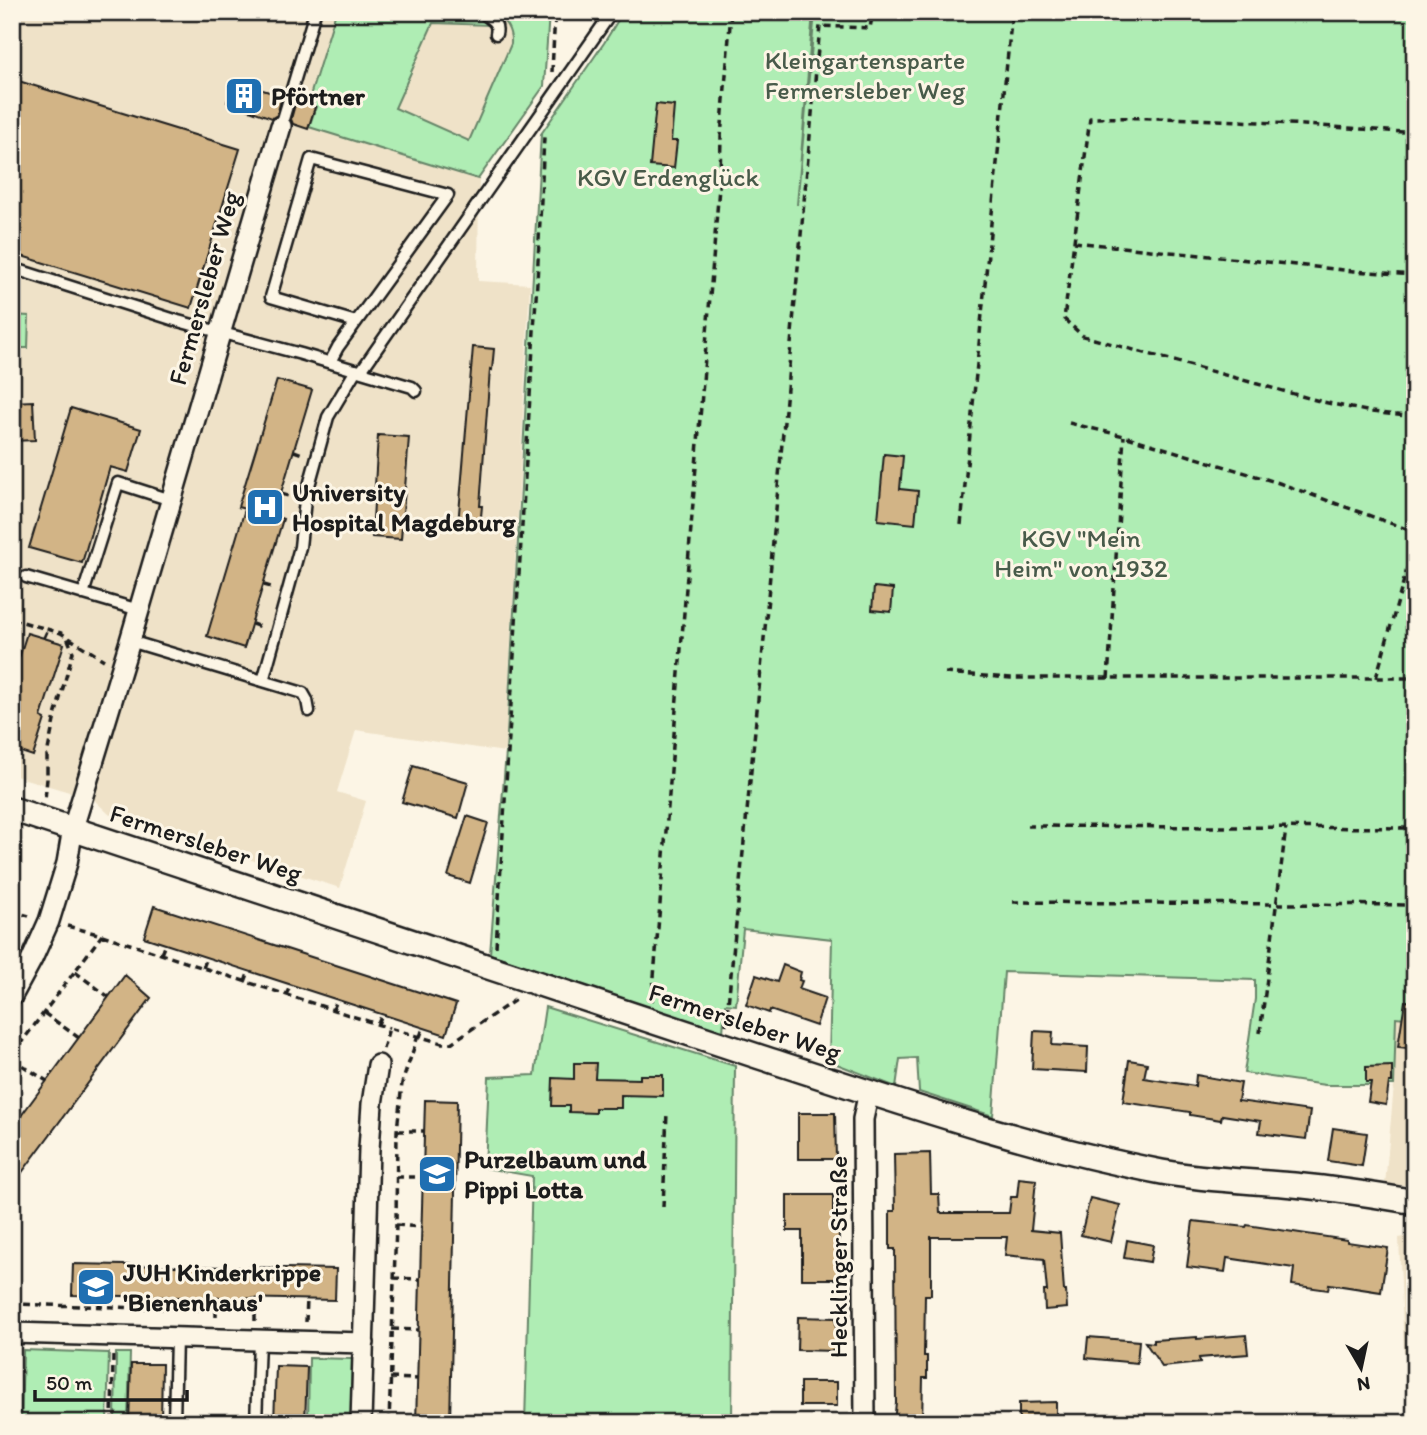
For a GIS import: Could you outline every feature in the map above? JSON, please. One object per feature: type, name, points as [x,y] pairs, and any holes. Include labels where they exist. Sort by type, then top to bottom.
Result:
[{"type":"street","name":"Fermersleber Weg","points":[[73,828],[281,126]]},
{"type":"street","name":"Fermersleber Weg","points":[[12,809],[869,1092],[1018,1138],[1130,1165],[1196,1177],[1328,1189],[1415,1202]]},
{"type":"street","points":[[12,996],[49,921],[67,863],[73,828]]},
{"type":"street","points":[[361,1423],[369,1149],[378,1065]]},
{"type":"street","name":"Hecklinger Straße","points":[[865,1423],[863,1119],[869,1092]]},
{"type":"street","points":[[12,1333],[364,1343]]},
{"type":"lane","points":[[281,126],[315,12]]},
{"type":"lane","points":[[482,12],[496,24],[496,34]]},
{"type":"lane","points":[[263,681],[300,547],[304,500],[328,416],[612,12]]},
{"type":"lane","points":[[330,362],[338,347],[448,195],[311,159],[271,297],[356,322]]},
{"type":"lane","points":[[12,268],[178,321],[330,362],[412,387],[416,391]]},
{"type":"lane","points":[[83,594],[118,483],[172,500]]},
{"type":"lane","points":[[26,577],[139,610]]},
{"type":"lane","points":[[130,641],[303,693],[309,710]]},
{"type":"lane","points":[[174,1423],[176,1337]]},
{"type":"lane","points":[[256,1423],[258,1340]]},
{"type":"path","points":[[555,12],[552,79],[559,89]]},
{"type":"path","points":[[653,982],[720,175],[731,12]]},
{"type":"path","points":[[729,1004],[820,26],[870,28],[873,12]]},
{"type":"path","points":[[961,525],[1012,12]]},
{"type":"path","points":[[494,968],[537,282],[545,125],[542,115]]},
{"type":"path","points":[[1415,132],[1142,117],[1090,118],[1064,318],[1083,336],[1324,402],[1371,412],[1415,417]]},
{"type":"path","points":[[1074,242],[1415,275]]},
{"type":"path","points":[[1069,423],[1124,436],[1279,483],[1415,532]]},
{"type":"path","points":[[1108,679],[1124,436]]},
{"type":"path","points":[[1376,678],[1415,541]]},
{"type":"path","points":[[12,619],[61,633],[101,659]]},
{"type":"path","points":[[44,638],[48,629]]},
{"type":"path","points":[[45,799],[47,755],[73,652],[67,637]]},
{"type":"path","points":[[945,673],[1011,678],[1415,678]]},
{"type":"path","points":[[1027,826],[1415,828]]},
{"type":"path","points":[[1260,1033],[1286,828]]},
{"type":"path","points":[[1013,902],[1415,905]]},
{"type":"path","points":[[12,911],[102,935],[442,1043],[451,1043],[519,998]]},
{"type":"path","points":[[47,1081],[12,1057],[102,935]]},
{"type":"path","points":[[161,954],[165,944]]},
{"type":"path","points":[[203,968],[207,957]]},
{"type":"path","points":[[245,982],[249,971]]},
{"type":"path","points":[[75,972],[109,997]]},
{"type":"path","points":[[286,995],[290,984]]},
{"type":"path","points":[[333,1010],[337,1000]]},
{"type":"path","points":[[44,1013],[79,1038]]},
{"type":"path","points":[[378,1024],[382,1014]]},
{"type":"path","points":[[378,1065],[389,1028]]},
{"type":"path","points":[[405,1423],[389,1423],[397,1131],[402,1083],[423,1028]]},
{"type":"path","points":[[663,1207],[667,1112]]},
{"type":"path","points":[[12,1115],[18,1120]]},
{"type":"path","points":[[397,1131],[424,1131]]},
{"type":"path","points":[[396,1177],[423,1177]]},
{"type":"path","points":[[396,1226],[422,1227]]},
{"type":"path","points":[[393,1278],[420,1279]]},
{"type":"path","points":[[99,1308],[100,1295]]},
{"type":"path","points":[[152,1296],[152,1309]]},
{"type":"path","points":[[203,1310],[204,1297]]},
{"type":"path","points":[[12,1304],[216,1310],[215,1339]]},
{"type":"path","points":[[392,1329],[419,1330]]},
{"type":"path","points":[[112,1423],[114,1336]]},
{"type":"path","points":[[390,1378],[418,1379]]},
{"type":"shaded area","name":"University Hospital Magdeburg","points":[[12,12],[549,12],[544,87],[479,179],[478,281],[530,284],[505,752],[356,730],[337,792],[366,801],[340,888],[110,815],[93,799],[12,775]]},
{"type":"shaded area","points":[[1396,1017],[1415,1019],[1415,1185],[1385,1185],[1394,1085]]},
{"type":"shaded area","points":[[1415,1235],[1415,1352],[1404,1352],[1399,1238]]},
{"type":"green space","points":[[336,12],[473,12],[489,25],[433,23],[395,108],[469,141],[511,44],[507,26],[494,12],[549,12],[544,86],[478,179],[309,127],[316,107],[313,106],[315,97],[310,96]]},
{"type":"green space","points":[[623,12],[813,12],[797,205],[815,12],[1415,12],[1415,1019],[1396,1017],[1394,1085],[1325,1085],[1244,1073],[1255,999],[1255,980],[1004,972],[993,1116],[919,1092],[917,1058],[900,1059],[896,1087],[829,1061],[832,939],[743,929],[736,1005],[725,1004],[723,1033],[490,954],[506,752],[541,134]]},
{"type":"green space","points":[[12,315],[29,316],[28,348],[12,348]]},
{"type":"green space","points":[[545,1007],[735,1066],[732,1423],[525,1423],[532,1176],[485,1168],[489,1077],[535,1075]]},
{"type":"green space","points":[[23,1350],[109,1353],[107,1423],[21,1423]]},
{"type":"green space","points":[[116,1353],[130,1353],[128,1423],[115,1423]]},
{"type":"green space","points":[[309,1358],[352,1359],[351,1423],[308,1423]]},
{"type":"building","points":[[12,79],[240,149],[191,308],[12,253]]},
{"type":"building","points":[[234,81],[282,96],[277,115],[272,118],[227,102]]},
{"type":"building","points":[[296,101],[315,107],[308,129],[293,124],[291,119]]},
{"type":"building","points":[[656,104],[674,106],[671,141],[677,141],[674,168],[650,166]]},
{"type":"building","points":[[473,347],[494,349],[492,370],[490,369],[480,527],[458,525]]},
{"type":"building","points":[[277,380],[312,390],[274,516],[283,519],[244,648],[207,636],[245,509],[238,507]]},
{"type":"building","points":[[33,401],[35,440],[12,441],[12,402]]},
{"type":"building","points":[[71,408],[141,429],[128,472],[110,467],[82,563],[29,548]]},
{"type":"building","points":[[378,435],[409,437],[401,539],[372,537]]},
{"type":"building","points":[[884,454],[903,456],[900,489],[918,491],[915,524],[878,520]]},
{"type":"building","points":[[874,587],[893,589],[891,612],[872,610]]},
{"type":"building","points":[[27,633],[64,644],[41,717],[45,719],[33,756],[12,749],[12,680]]},
{"type":"building","points":[[413,766],[468,782],[458,818],[402,802]]},
{"type":"building","points":[[467,816],[488,823],[470,883],[448,876]]},
{"type":"building","points":[[154,906],[456,1004],[446,1035],[144,937]]},
{"type":"building","points":[[783,965],[801,972],[799,989],[825,998],[816,1026],[770,1010],[769,1013],[746,1005],[756,975],[777,982]]},
{"type":"building","points":[[125,975],[151,998],[12,1186],[12,1128]]},
{"type":"building","points":[[1405,1001],[1415,1002],[1415,1049],[1398,1047]]},
{"type":"building","points":[[1034,1031],[1053,1032],[1052,1045],[1088,1047],[1087,1072],[1032,1069]]},
{"type":"building","points":[[1129,1060],[1147,1063],[1144,1078],[1195,1086],[1196,1075],[1241,1083],[1238,1101],[1310,1111],[1306,1139],[1259,1133],[1261,1121],[1222,1115],[1221,1120],[1190,1115],[1190,1112],[1123,1102]]},
{"type":"building","points":[[574,1063],[596,1063],[595,1078],[640,1079],[640,1075],[663,1075],[663,1096],[621,1095],[621,1108],[595,1108],[595,1113],[569,1112],[569,1106],[552,1106],[553,1078],[574,1079]]},
{"type":"building","points":[[1392,1066],[1392,1082],[1389,1082],[1386,1105],[1368,1102],[1371,1082],[1366,1082],[1366,1067]]},
{"type":"building","points":[[425,1100],[457,1101],[450,1423],[416,1423]]},
{"type":"building","points":[[798,1113],[835,1113],[836,1159],[798,1159]]},
{"type":"building","points":[[1333,1128],[1367,1133],[1362,1166],[1328,1161]]},
{"type":"building","points":[[930,1153],[931,1194],[939,1194],[940,1213],[1009,1213],[1011,1197],[1017,1197],[1019,1178],[1036,1180],[1031,1230],[1060,1233],[1067,1308],[1045,1310],[1044,1291],[1047,1291],[1044,1259],[1005,1255],[1007,1237],[931,1237],[931,1295],[925,1295],[924,1356],[927,1356],[927,1378],[923,1378],[922,1423],[894,1423],[895,1249],[890,1249],[890,1211],[895,1211],[894,1154]]},
{"type":"building","points":[[787,1195],[833,1195],[833,1231],[839,1231],[838,1279],[802,1279],[802,1231],[787,1231]]},
{"type":"building","points":[[1090,1198],[1120,1205],[1111,1242],[1081,1235]]},
{"type":"building","points":[[1193,1221],[1247,1225],[1388,1248],[1381,1292],[1329,1284],[1328,1290],[1292,1285],[1294,1268],[1227,1258],[1225,1272],[1187,1267]]},
{"type":"building","points":[[1127,1240],[1153,1245],[1150,1262],[1124,1258]]},
{"type":"building","points":[[73,1264],[336,1269],[335,1300],[72,1295]]},
{"type":"building","points":[[798,1317],[836,1318],[836,1351],[797,1350]]},
{"type":"building","points":[[1246,1335],[1248,1354],[1199,1358],[1200,1363],[1162,1367],[1145,1342],[1154,1343],[1154,1340]]},
{"type":"building","points":[[1088,1337],[1139,1341],[1137,1363],[1086,1358]]},
{"type":"building","points":[[131,1364],[162,1364],[161,1423],[129,1423]]},
{"type":"building","points":[[276,1366],[307,1367],[305,1423],[274,1423]]},
{"type":"building","points":[[800,1382],[837,1382],[837,1406],[800,1406]]},
{"type":"building","points":[[1056,1402],[1056,1423],[1019,1423],[1019,1403]]},
{"type":"place","name":"Pförtner","points":[[244,96]]},
{"type":"place","name":"University Hospital Magdeburg","points":[[265,507]]},
{"type":"place","name":"Purzelbaum und Pippi Lotta","points":[[437,1174]]},
{"type":"place","name":"JUH Kinderkrippe 'Bienenhaus'","points":[[96,1287]]},
{"type":"park label","name":"Kleingartensparte Fermersleber Weg","points":[[865,75]]},
{"type":"park label","name":"KGV Erdenglück","points":[[668,177]]},
{"type":"park label","name":"KGV \"Mein Heim\" von 1932","points":[[1081,553]]}]
